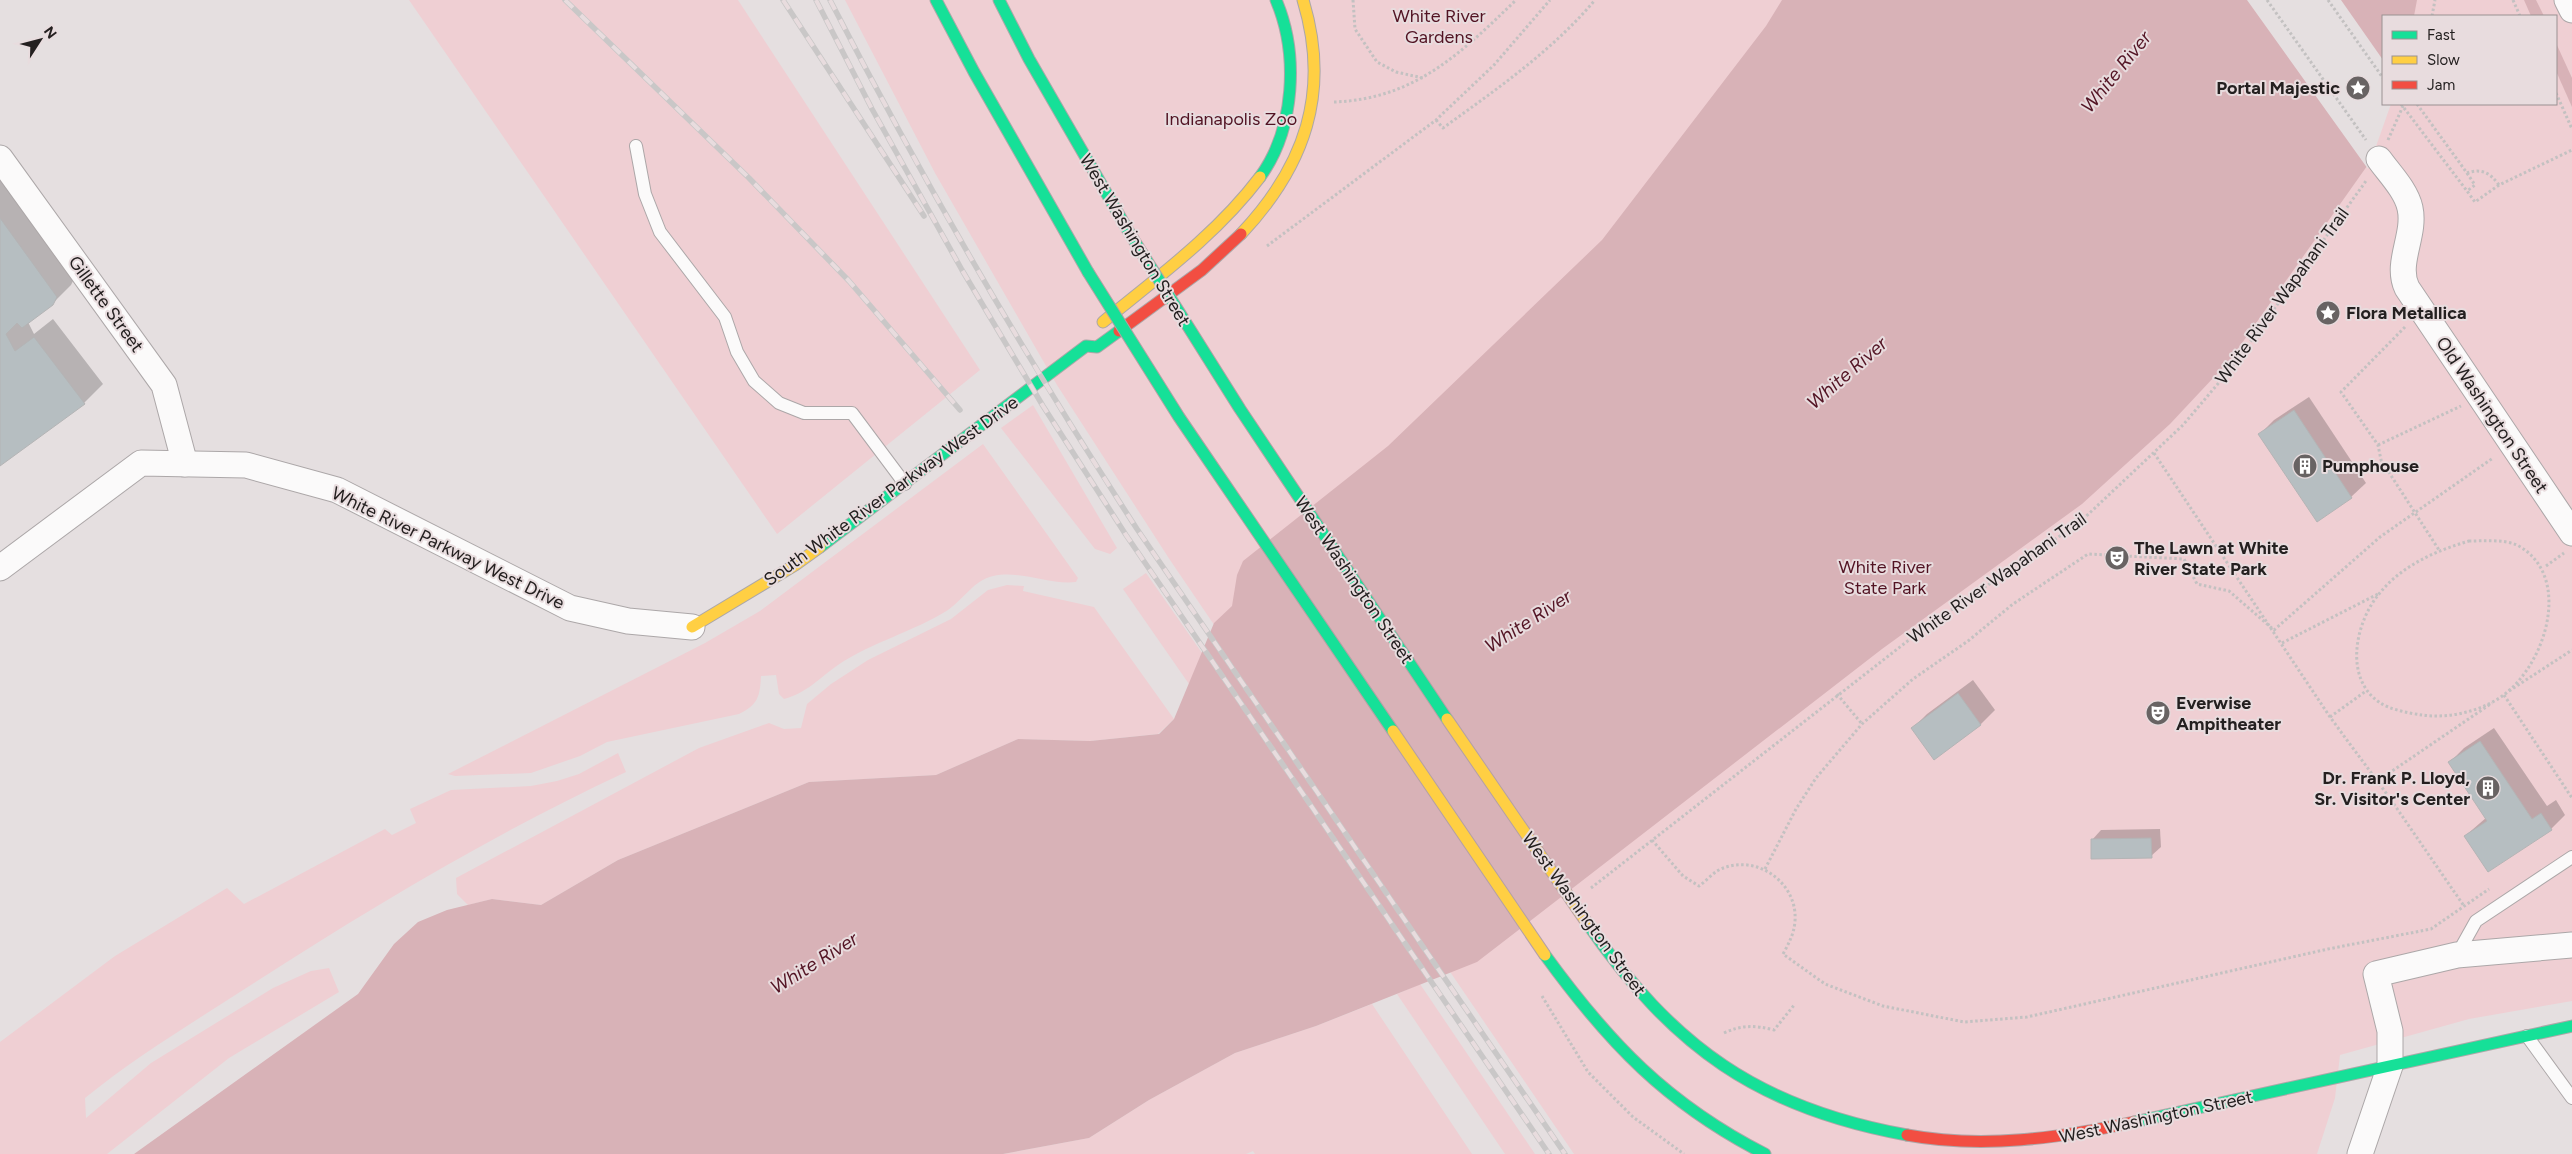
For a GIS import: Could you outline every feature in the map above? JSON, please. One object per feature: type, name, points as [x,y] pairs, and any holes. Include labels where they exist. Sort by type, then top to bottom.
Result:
[{"type":"main road","points":[[936,0],[974,72],[1088,272],[1184,425],[1578,1003],[1612,1042],[1646,1076],[1702,1119],[1739,1142],[1765,1154]]},
{"type":"main road","name":"West Washington Street","points":[[999,0],[1029,59],[1179,316],[1294,492],[1612,960],[1647,1001],[1683,1037],[1721,1065],[1758,1088],[1794,1105],[1833,1121],[1894,1138],[1968,1145],[2032,1143],[2527,1036],[2570,1029]]},
{"type":"main road","name":"South White River Parkway West Drive","points":[[692,627],[795,565],[905,484],[1089,337],[1213,228],[1242,200],[1263,174],[1282,134],[1289,95],[1290,66],[1286,32],[1276,0]]},
{"type":"main road","name":"South White River Parkway West Drive","points":[[1089,337],[1097,348],[1194,276],[1260,217],[1278,195],[1298,156],[1309,123],[1312,104],[1314,58],[1311,30],[1303,0]]},
{"type":"street","points":[[2567,0],[2572,10]]},
{"type":"street","name":"Gillette Street","points":[[0,158],[164,385],[186,464]]},
{"type":"street","name":"Old Washington Street","points":[[2379,159],[2405,194],[2410,208],[2411,230],[2402,278],[2422,311],[2512,444],[2569,543]]},
{"type":"street","name":"White River Parkway West Drive","points":[[0,568],[141,463],[246,465],[337,490],[570,608],[628,621],[692,627]]},
{"type":"street","points":[[2360,1154],[2390,1066],[2390,1031],[2376,974],[2457,955],[2572,945]]},
{"type":"lane","points":[[636,146],[645,194],[660,232],[725,317],[737,352],[754,381],[779,403],[804,413],[852,413],[905,484]]},
{"type":"lane","points":[[2457,955],[2476,922],[2572,857]]},
{"type":"lane","points":[[2527,1036],[2572,1098]]},
{"type":"path","points":[[1352,0],[1355,29],[1361,41],[1377,62],[1396,72],[1424,78]]},
{"type":"path","points":[[1312,104],[1348,102],[1389,94],[1424,78],[1445,63],[1516,0]]},
{"type":"path","points":[[1264,248],[1436,120],[1494,65],[1550,0]]},
{"type":"path","points":[[1436,120],[1444,128],[1518,74],[1582,16],[1595,0]]},
{"type":"path","points":[[2267,0],[2379,159]]},
{"type":"path","points":[[2328,0],[2382,77]]},
{"type":"path","points":[[2432,15],[2435,0]]},
{"type":"path","points":[[2513,0],[2520,15]]},
{"type":"path","points":[[2557,95],[2572,129]]},
{"type":"path","points":[[2402,105],[2475,202],[2499,185],[2572,150]]},
{"type":"path","name":"White River Wapahani Trail","points":[[1591,888],[1837,694],[1923,629],[2079,523],[2154,453],[2183,425],[2232,366],[2371,174],[2402,105]]},
{"type":"path","points":[[2418,105],[2475,185],[2467,191]]},
{"type":"path","points":[[2467,173],[2480,170],[2487,173],[2499,185]]},
{"type":"path","points":[[2422,311],[2340,392],[2378,445],[2380,460],[2439,550]]},
{"type":"path","points":[[2378,445],[2479,397]]},
{"type":"path","points":[[2274,630],[2380,537],[2512,444]]},
{"type":"path","points":[[2154,453],[2274,630],[2330,717],[2476,922]]},
{"type":"path","points":[[2282,643],[2379,593],[2423,558],[2439,550],[2469,541],[2489,540],[2516,544],[2536,556],[2546,566],[2549,575]]},
{"type":"path","points":[[2546,566],[2569,543]]},
{"type":"path","points":[[1765,869],[1796,809],[1816,778],[1862,724],[1921,673],[1968,641],[2013,604],[2088,554],[2184,559],[2197,584],[2229,591],[2274,630]]},
{"type":"path","points":[[2379,593],[2364,617],[2357,644],[2357,668],[2366,691],[2380,704],[2406,712],[2433,717],[2458,714],[2479,708],[2504,695],[2526,671],[2544,644],[2554,618]]},
{"type":"path","points":[[2376,782],[2572,650]]},
{"type":"path","points":[[2330,717],[2366,691]]},
{"type":"path","points":[[1837,694],[1862,724]]},
{"type":"path","points":[[2504,695],[2572,798]]},
{"type":"path","points":[[1652,840],[1683,876],[1699,886],[1717,871],[1736,865],[1752,865],[1765,869],[1780,880],[1792,899],[1795,920],[1792,937],[1784,954],[1826,984],[1883,1006],[1964,1022],[2027,1018],[2316,951],[2431,929],[2455,911]]},
{"type":"path","points":[[1540,992],[1588,1072],[1633,1117],[1684,1154]]},
{"type":"path","points":[[1724,1032],[1739,1026],[1759,1026],[1774,1030],[1795,1004]]},
{"type":"green space","points":[[409,0],[738,0],[980,370],[777,534]]},
{"type":"green space","name":"White River State Park","points":[[845,0],[2572,0],[2572,1001],[2469,1019],[2340,1055],[2335,1098],[2317,1154],[1574,1154],[1170,560],[1057,385],[935,173]]},
{"type":"green space","points":[[1033,405],[1117,548],[1110,554],[1095,549],[1001,428]]},
{"type":"green space","points":[[983,444],[1078,578],[1076,582],[1014,575],[986,578],[980,581],[954,606],[935,618],[851,657],[806,689],[784,699],[779,694],[776,675],[761,676],[757,699],[750,707],[739,714],[607,742],[580,756],[531,773],[455,776],[448,774],[705,643],[760,611]]},
{"type":"green space","points":[[1146,573],[1202,653],[1189,684],[1123,589]]},
{"type":"green space","points":[[1007,585],[1024,586],[1023,591],[1094,607],[1174,719],[1158,734],[1090,741],[1018,739],[936,775],[809,782],[618,860],[541,905],[492,899],[468,905],[457,894],[456,878],[699,748],[769,723],[784,729],[801,728],[807,704],[831,684],[868,660],[951,619],[988,590]]},
{"type":"green space","points":[[618,753],[626,772],[531,819],[390,898],[168,1038],[105,1082],[85,1098],[86,1118],[151,1063],[273,988],[311,971],[329,968],[339,992],[229,1058],[107,1154],[0,1154],[0,1042],[115,956],[227,888],[244,904],[385,829],[392,835],[416,823],[410,809],[451,790],[531,786],[557,781],[579,774]]},
{"type":"green space","points":[[1420,984],[1535,1154],[1505,1154],[1397,994]]},
{"type":"green space","points":[[1372,1004],[1472,1154],[1255,1154],[1253,1151],[1246,1154],[1003,1154],[1089,1138],[1149,1100],[1235,1053],[1316,1026]]},
{"type":"water","name":"White River","points":[[1782,0],[2417,0],[2414,15],[2382,15],[2383,105],[2367,166],[2230,360],[2170,424],[2082,504],[1882,649],[1477,962],[1316,1026],[1235,1053],[1149,1100],[1089,1138],[1003,1154],[134,1154],[358,994],[394,944],[418,922],[447,910],[492,899],[541,905],[618,860],[809,782],[936,775],[1018,739],[1090,741],[1159,734],[1174,719],[1214,623],[1232,606],[1237,575],[1243,561],[1388,446],[1602,240],[1766,26]]},
{"type":"water","points":[[2524,0],[2536,0],[2544,15],[2531,15]]},
{"type":"water","points":[[2557,45],[2572,78],[2572,107],[2557,73]]},
{"type":"pier","points":[[2247,0],[2341,0],[2382,59],[2382,105],[2391,105],[2368,169]]},
{"type":"building","points":[[0,218],[57,297],[53,305],[22,328],[17,323],[6,334],[15,351],[34,337],[85,404],[0,466]]},
{"type":"building","name":"Pumphouse","points":[[2294,410],[2352,498],[2317,522],[2258,434]]},
{"type":"building","points":[[1958,693],[1981,725],[1934,760],[1911,728]]},
{"type":"building","name":"Dr. Frank P. Lloyd, Sr. Visitor's Center","points":[[2480,741],[2532,819],[2541,813],[2552,830],[2488,872],[2464,836],[2487,821],[2448,762]]},
{"type":"building","points":[[2151,838],[2152,858],[2091,859],[2091,839]]},
{"type":"railway","points":[[565,0],[749,178],[849,281],[960,410]]},
{"type":"railway","points":[[783,0],[924,216]]},
{"type":"railway","points":[[816,0],[872,109],[962,270],[1043,406],[1126,535],[1549,1154]]},
{"type":"railway","points":[[830,0],[939,202],[1055,400],[1096,465],[1137,529],[1565,1154]]},
{"type":"traffic: fast","points":[[936,0],[974,72],[1088,272]]},
{"type":"traffic: fast","points":[[999,0],[1029,59],[1130,234]]},
{"type":"traffic: fast","points":[[1260,177],[1272,158],[1280,137],[1287,114],[1290,91],[1288,44],[1276,0]]},
{"type":"traffic: fast","points":[[1130,234],[1240,409],[1447,719]]},
{"type":"traffic: fast","points":[[1088,272],[1179,417],[1393,731]]},
{"type":"traffic: fast","points":[[820,547],[1086,346],[1097,347],[1119,331]]},
{"type":"traffic: fast","points":[[1587,923],[1619,967],[1652,1005],[1687,1037],[1723,1065],[1763,1089],[1806,1108],[1854,1123],[1907,1135]]},
{"type":"traffic: fast","points":[[1545,955],[1593,1016],[1642,1069],[1698,1114],[1730,1135],[1765,1154]]},
{"type":"traffic: fast","points":[[2134,1122],[2572,1026]]},
{"type":"traffic: slow","points":[[1241,234],[1282,182],[1296,154],[1306,126],[1313,97],[1314,66],[1311,34],[1303,0]]},
{"type":"traffic: slow","points":[[1103,322],[1206,236],[1243,198],[1260,177]]},
{"type":"traffic: slow","points":[[692,627],[795,565],[820,547]]},
{"type":"traffic: slow","points":[[1447,719],[1587,923]]},
{"type":"traffic: slow","points":[[1393,731],[1545,955]]},
{"type":"traffic: jam","points":[[1119,331],[1202,270],[1241,234]]},
{"type":"traffic: jam","points":[[1907,1135],[1964,1141],[2021,1140],[2078,1133],[2134,1122]]},
{"type":"place","name":"Portal Majestic","points":[[2358,88]]},
{"type":"place","name":"Flora Metallica","points":[[2328,313]]},
{"type":"place","name":"Pumphouse","points":[[2305,466]]},
{"type":"place","name":"The Lawn at White River State Park","points":[[2117,558]]},
{"type":"place","name":"Everwise Ampitheater","points":[[2158,713]]},
{"type":"place","name":"Dr. Frank P. Lloyd, Sr. Visitor's Center","points":[[2488,788]]},
{"type":"park label","name":"White River Gardens","points":[[1439,26]]},
{"type":"park label","name":"Indianapolis Zoo","points":[[1231,119]]}]
